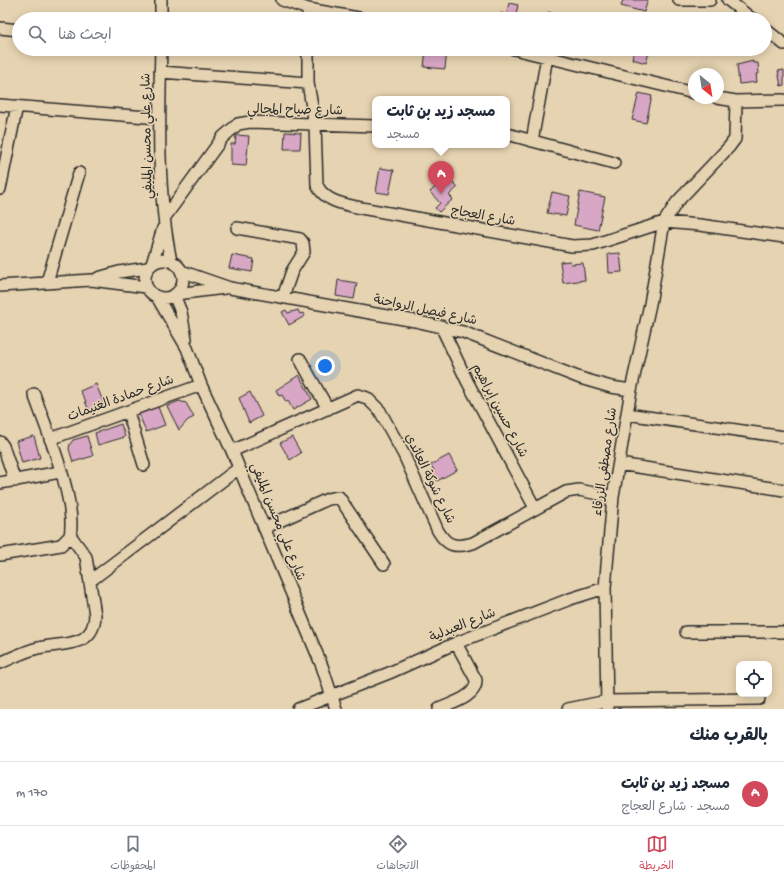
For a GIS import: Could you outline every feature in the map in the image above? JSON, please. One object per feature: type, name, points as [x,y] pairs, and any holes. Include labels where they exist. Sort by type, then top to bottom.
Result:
[{"type":"street","points":[[161,0],[161,12]]},
{"type":"street","points":[[282,0],[304,12]]},
{"type":"street","points":[[680,0],[710,0]]},
{"type":"street","points":[[728,0],[743,12]]},
{"type":"street","points":[[0,28],[12,29]]},
{"type":"street","points":[[772,35],[784,44]]},
{"type":"street","name":"شارع علي محسن المليفي","points":[[161,56],[159,118],[165,219],[171,261]]},
{"type":"street","name":"شارع العجاج","points":[[308,56],[308,83],[315,125],[317,185],[320,192],[328,198],[340,203],[572,246],[593,245],[664,222],[692,224],[784,237]]},
{"type":"street","points":[[532,141],[547,56],[688,91]]},
{"type":"street","points":[[160,72],[308,83]]},
{"type":"street","points":[[724,99],[736,102],[784,100]]},
{"type":"street","points":[[664,222],[677,202],[729,147],[735,138],[736,102]]},
{"type":"street","points":[[0,105],[159,118]]},
{"type":"street","points":[[0,189],[17,106]]},
{"type":"street","name":"شارع صياح المجالي","points":[[165,219],[223,137],[238,124],[250,122],[372,126]]},
{"type":"street","points":[[510,135],[614,163]]},
{"type":"street","points":[[47,282],[79,173]]},
{"type":"street","name":"شارع علي محسن المليفي","points":[[150,266],[165,219]]},
{"type":"street","name":"شارع مصطفى الزرقاء","points":[[607,705],[605,588],[613,497],[631,390],[650,304],[664,222]]},
{"type":"street","points":[[237,228],[300,239],[303,243],[304,252],[292,271],[282,297]]},
{"type":"street","points":[[0,286],[92,280],[146,287],[157,297],[166,298],[175,294],[183,281],[181,271],[171,261],[161,260],[150,266],[120,272],[92,280]]},
{"type":"street","points":[[146,287],[145,277],[150,266]]},
{"type":"street","name":"شارع فيصل الرواحنة","points":[[181,271],[230,288],[441,326],[489,341],[595,383],[631,390]]},
{"type":"street","name":"شارع فيصل الرواحنة","points":[[175,294],[202,289],[230,288]]},
{"type":"street","name":"شارع علي محسن المليفي","points":[[175,294],[181,312],[187,348]]},
{"type":"street","name":"شارع علي محسن المليفي","points":[[157,297],[187,348],[201,385],[232,451],[332,695],[336,709]]},
{"type":"street","name":"شارع حسين إبراهيم","points":[[441,326],[467,381],[535,508]]},
{"type":"street","points":[[300,359],[328,408]]},
{"type":"street","name":"شارع حمادة الغنيمات","points":[[50,439],[201,385]]},
{"type":"street","points":[[0,555],[61,545],[67,541],[70,535],[72,515],[50,439],[34,394]]},
{"type":"street","name":"شارع شوكة العائدي","points":[[232,451],[358,395],[367,398],[380,411],[404,455],[438,530],[444,540],[450,544],[461,547],[473,544],[555,496],[573,490],[613,497]]},
{"type":"street","points":[[128,412],[144,465]]},
{"type":"street","points":[[627,414],[784,437]]},
{"type":"street","points":[[0,442],[4,446],[15,480]]},
{"type":"street","points":[[619,464],[784,490]]},
{"type":"street","points":[[90,581],[239,468]]},
{"type":"street","points":[[0,483],[60,472]]},
{"type":"street","points":[[264,528],[328,499],[339,497],[384,564]]},
{"type":"street","points":[[0,663],[37,648],[76,642],[86,637],[95,624],[86,557],[70,535]]},
{"type":"street","name":"شارع العبدلية","points":[[298,709],[389,673],[456,643],[570,599],[605,588]]},
{"type":"street","points":[[686,632],[784,632]]},
{"type":"street","points":[[439,709],[472,693],[476,686],[476,680],[456,643]]},
{"type":"street","points":[[568,709],[607,705],[759,698]]},
{"type":"building","points":[[623,0],[648,0],[644,12],[621,6]]},
{"type":"building","points":[[509,3],[518,5],[516,12],[507,12]]},
{"type":"building","points":[[425,56],[446,56],[445,69],[424,67]]},
{"type":"building","points":[[633,56],[648,56],[646,63],[632,59]]},
{"type":"building","points":[[753,61],[753,63],[758,63],[759,74],[756,74],[757,82],[739,84],[737,65]]},
{"type":"building","points":[[784,70],[784,85],[781,86],[778,71]]},
{"type":"building","points":[[639,93],[652,96],[646,123],[632,120]]},
{"type":"building","points":[[285,132],[301,133],[300,149],[284,149]]},
{"type":"building","points":[[236,135],[249,136],[246,166],[231,165],[231,144],[235,144]]},
{"type":"building","points":[[380,168],[394,170],[389,194],[376,192]]},
{"type":"building","points":[[447,176],[458,187],[449,195],[453,199],[439,212],[435,208],[440,203],[430,192]]},
{"type":"building","points":[[552,192],[570,196],[566,216],[547,213]]},
{"type":"building","points":[[580,192],[605,197],[598,230],[574,225]]},
{"type":"building","points":[[620,253],[622,272],[609,273],[608,254]]},
{"type":"building","points":[[232,255],[254,259],[252,272],[229,268]]},
{"type":"building","points":[[570,261],[571,264],[583,263],[585,280],[563,283],[560,262]]},
{"type":"building","points":[[338,280],[357,283],[354,299],[336,296]]},
{"type":"building","points":[[286,310],[288,313],[298,310],[300,314],[303,313],[305,316],[289,325],[282,312]]},
{"type":"building","points":[[299,375],[312,399],[293,410],[288,401],[286,402],[282,395],[279,396],[276,390]]},
{"type":"building","points":[[96,384],[104,404],[89,411],[86,401],[80,391]]},
{"type":"building","points":[[250,392],[262,416],[249,423],[239,398]]},
{"type":"building","points":[[179,401],[186,403],[194,417],[188,420],[179,430],[167,406]]},
{"type":"building","points":[[158,407],[165,425],[146,432],[139,414]]},
{"type":"building","points":[[121,424],[125,437],[98,445],[95,433]]},
{"type":"building","points":[[34,436],[40,458],[22,463],[16,441]]},
{"type":"building","points":[[87,436],[93,456],[73,462],[69,449],[70,444],[73,440]]},
{"type":"building","points":[[292,437],[301,453],[290,460],[280,443]]},
{"type":"building","points":[[449,455],[457,470],[437,481],[431,465]]},
{"type":"place","name":"مسجد زيد بن ثابت","points":[[441,194]]}]
